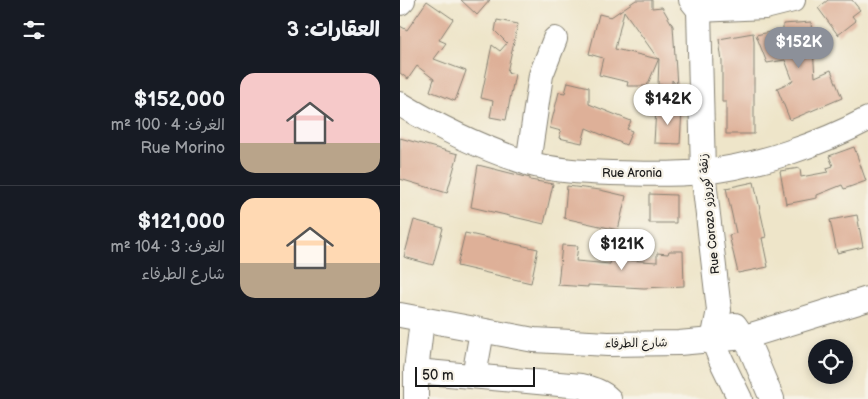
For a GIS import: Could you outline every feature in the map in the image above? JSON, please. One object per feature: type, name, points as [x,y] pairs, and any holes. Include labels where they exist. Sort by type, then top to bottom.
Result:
[{"type":"street","points":[[400,3],[403,0]]},
{"type":"street","points":[[695,5],[765,7],[793,0]]},
{"type":"street","name":"Rue Corozo زنقة كوروزو","points":[[695,5],[703,172],[719,310],[713,340]]},
{"type":"street","points":[[528,163],[541,75],[555,40]]},
{"type":"street","name":"Rue Aronia","points":[[400,104],[448,130],[528,163],[558,170],[628,174],[703,172],[772,157],[814,143],[868,119]]},
{"type":"street","name":"شارع الطرفاء","points":[[411,317],[534,340],[574,343],[679,342],[745,337],[868,299]]},
{"type":"street","points":[[719,310],[745,337],[772,399]]},
{"type":"street","points":[[411,317],[416,371],[416,399]]},
{"type":"street","points":[[474,376],[482,331]]},
{"type":"street","points":[[713,340],[740,399]]},
{"type":"street","points":[[416,371],[581,386],[604,393],[610,399]]},
{"type":"building","points":[[461,0],[490,0],[477,15]]},
{"type":"building","points":[[636,0],[652,0],[652,8],[662,7],[673,26],[677,86],[672,80],[672,85],[658,85],[659,58],[647,86],[627,86],[628,82],[599,75],[603,58],[589,54],[599,14],[611,17]],"holes":[[[624,11],[658,59],[615,49]]]},
{"type":"building","points":[[828,0],[852,0],[860,10],[852,16],[856,21],[838,35],[818,8]]},
{"type":"building","points":[[427,1],[453,19],[439,40],[446,43],[434,59],[466,71],[455,101],[430,91],[434,79],[417,66],[408,79],[400,73],[400,26],[407,30]]},
{"type":"building","points":[[497,20],[518,24],[507,72],[515,74],[506,120],[490,117],[493,101],[481,98],[492,45],[500,51],[507,43],[495,31]]},
{"type":"building","points":[[811,22],[815,77],[831,70],[842,98],[790,120],[777,88],[793,81],[785,60],[767,63],[756,35],[783,29],[783,24]]},
{"type":"building","points":[[753,33],[754,134],[726,134],[726,102],[722,102],[722,62],[719,39]]},
{"type":"building","points":[[568,82],[589,87],[589,104],[631,121],[627,129],[632,131],[626,145],[586,128],[582,143],[559,138],[561,131],[550,128],[559,92],[565,93]]},
{"type":"building","points":[[656,108],[682,109],[680,144],[654,143]]},
{"type":"building","points":[[400,138],[458,154],[447,193],[400,179]]},
{"type":"building","points":[[854,147],[866,181],[844,189],[842,185],[817,195],[817,198],[786,204],[780,171],[800,168],[801,177],[828,172],[827,168],[833,166],[829,156]]},
{"type":"building","points":[[478,165],[530,178],[530,180],[553,184],[544,224],[471,207]]},
{"type":"building","points":[[754,182],[766,237],[762,238],[768,267],[738,273],[729,235],[736,233],[726,188]]},
{"type":"building","points":[[567,186],[600,190],[626,196],[618,230],[564,218]]},
{"type":"building","points":[[649,194],[676,195],[676,223],[649,223]]},
{"type":"building","points":[[857,215],[863,247],[837,253],[830,220]]},
{"type":"building","points":[[414,220],[443,228],[433,265],[404,257]]},
{"type":"building","points":[[465,233],[538,249],[531,283],[457,266]]},
{"type":"building","points":[[562,245],[578,246],[576,261],[610,264],[611,259],[657,262],[657,253],[668,254],[669,251],[683,251],[684,286],[644,288],[558,285]]}]
